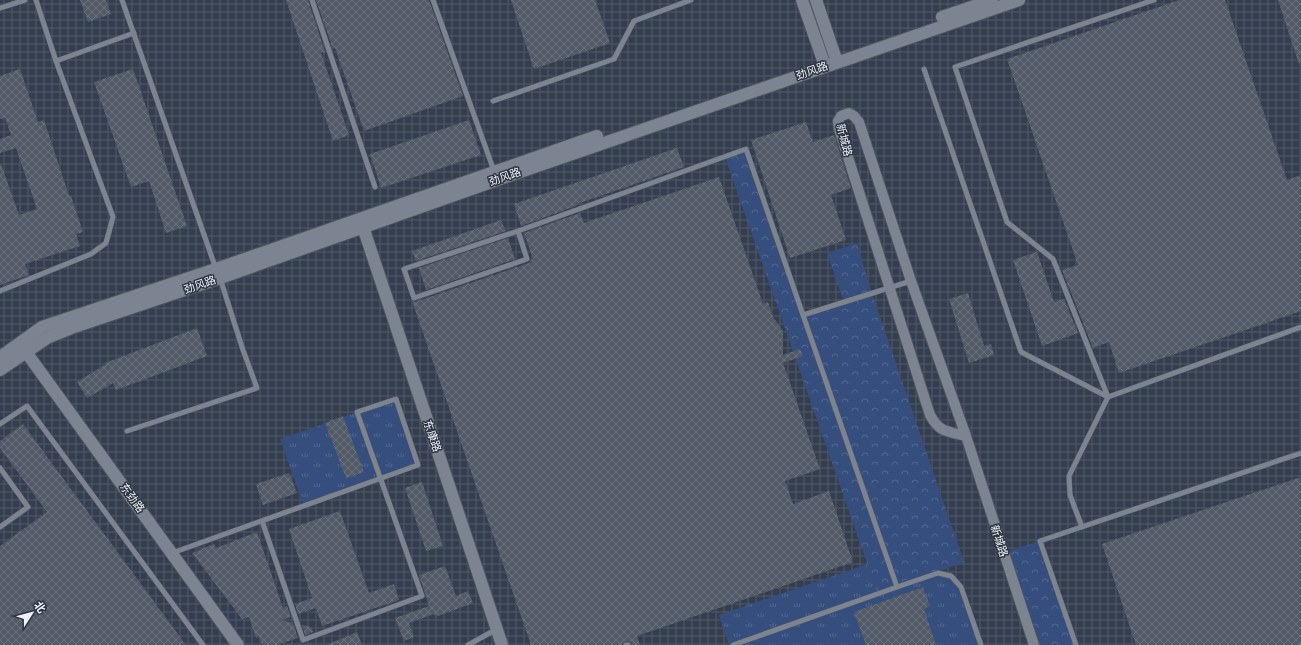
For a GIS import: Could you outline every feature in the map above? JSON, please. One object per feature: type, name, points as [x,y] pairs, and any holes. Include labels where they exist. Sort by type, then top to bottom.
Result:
[{"type":"street","points":[[802,0],[824,63]]},
{"type":"street","points":[[816,0],[836,58]]},
{"type":"street","name":"劲风路","points":[[0,370],[47,338],[74,327],[218,274],[495,176],[824,63],[992,0]]},
{"type":"street","name":"劲风路","points":[[836,58],[1019,0]]},
{"type":"street","name":"新城路","points":[[966,436],[942,430],[935,424],[930,415],[839,129],[838,121],[841,116],[849,113],[859,122],[911,281],[966,436],[1034,645]]},
{"type":"street","name":"劲风路","points":[[0,357],[42,327],[218,274],[363,228],[495,176]]},
{"type":"street","name":"东康路","points":[[363,228],[502,645]]},
{"type":"street","name":"东劲路","points":[[26,352],[238,645]]},
{"type":"lane","points":[[0,8],[25,0]]},
{"type":"lane","points":[[0,291],[91,254],[106,243],[112,217],[56,61],[36,0]]},
{"type":"lane","points":[[122,0],[218,274],[242,350],[257,388],[127,431]]},
{"type":"lane","points":[[312,0],[375,187]]},
{"type":"lane","points":[[433,0],[495,176]]},
{"type":"lane","points":[[493,101],[614,59],[634,21],[691,0]]},
{"type":"lane","points":[[1108,397],[1053,259],[1007,222],[955,67],[1154,0]]},
{"type":"lane","points":[[56,61],[134,33]]},
{"type":"lane","points":[[924,69],[1021,352],[1108,397]]},
{"type":"lane","points":[[518,231],[527,259],[414,298],[404,269],[518,231],[746,150],[897,588]]},
{"type":"lane","points":[[803,315],[911,281]]},
{"type":"lane","points":[[1082,527],[1070,495],[1069,476],[1108,397],[1301,327]]},
{"type":"lane","points":[[171,553],[380,479],[418,465],[396,399],[357,412],[380,479],[422,596],[303,640],[262,521]]},
{"type":"lane","points":[[0,424],[27,406],[202,645]]},
{"type":"lane","points":[[1076,645],[1040,541],[1301,453]]},
{"type":"lane","points":[[0,468],[28,507],[0,527]]},
{"type":"lane","points":[[733,645],[938,573],[952,576],[961,587],[981,645]]},
{"type":"lane","points":[[468,645],[497,629]]},
{"type":"shaded area","points":[[0,0],[1301,0],[1301,645],[0,645]]},
{"type":"green space","points":[[746,149],[803,315],[844,302],[827,253],[857,243],[872,293],[964,562],[878,594],[725,157]]},
{"type":"green space","points":[[396,399],[418,465],[304,506],[280,439]]},
{"type":"green space","points":[[1040,541],[1076,645],[1034,645],[1003,553]]},
{"type":"green space","points":[[868,564],[878,594],[938,573],[951,576],[961,587],[981,645],[729,645],[719,615]]},
{"type":"building","points":[[80,0],[106,0],[111,14],[88,22]]},
{"type":"building","points":[[286,0],[308,0],[325,52],[321,53],[349,135],[333,141]]},
{"type":"building","points":[[316,0],[429,0],[463,96],[364,131],[335,48],[333,49]]},
{"type":"building","points":[[511,0],[595,0],[610,43],[534,69]]},
{"type":"building","points":[[1179,0],[1225,0],[1287,180],[1301,175],[1301,311],[1119,373],[1109,342],[1093,348],[1062,270],[1078,265],[1007,59]]},
{"type":"building","points":[[1278,0],[1301,0],[1301,63],[1299,64]]},
{"type":"building","points":[[20,69],[38,122],[44,120],[69,196],[71,196],[83,232],[76,234],[80,246],[25,264],[29,275],[0,285],[0,164],[19,215],[37,209],[16,148],[0,153],[0,139],[11,135],[5,118],[0,119],[0,76]]},
{"type":"building","points":[[133,69],[187,226],[166,233],[149,181],[131,187],[94,82]]},
{"type":"building","points":[[469,120],[481,155],[381,188],[370,154]]},
{"type":"building","points":[[806,122],[813,142],[834,135],[851,188],[831,195],[846,240],[790,258],[751,140]]},
{"type":"building","points":[[677,148],[684,167],[577,204],[578,205],[521,226],[514,204]]},
{"type":"building","points":[[719,177],[763,304],[768,302],[773,317],[783,331],[783,355],[800,349],[803,356],[783,363],[820,469],[785,481],[793,504],[829,491],[853,562],[637,636],[640,645],[632,645],[628,641],[624,642],[622,645],[531,645],[412,301],[415,302],[529,263],[533,259],[524,233],[580,213],[584,223]]},
{"type":"building","points":[[501,220],[506,231],[416,261],[412,251]]},
{"type":"building","points":[[508,238],[515,259],[426,290],[419,268]]},
{"type":"building","points":[[1037,252],[1054,302],[1064,299],[1078,333],[1042,346],[1013,260]]},
{"type":"building","points":[[968,293],[984,346],[991,344],[994,355],[969,363],[949,299]]},
{"type":"building","points":[[197,328],[207,356],[116,390],[113,383],[87,398],[77,382],[106,364],[105,363]]},
{"type":"building","points":[[343,416],[364,472],[346,478],[325,423]]},
{"type":"building","points":[[23,424],[186,645],[0,645],[0,546],[47,512],[0,448],[0,441]]},
{"type":"building","points":[[289,473],[297,493],[263,505],[256,484]]},
{"type":"building","points":[[1301,477],[1301,645],[1136,645],[1102,544]]},
{"type":"building","points":[[422,482],[443,546],[426,551],[405,488]]},
{"type":"building","points":[[340,511],[369,593],[394,584],[399,600],[322,626],[316,608],[298,614],[295,604],[312,598],[289,529]]},
{"type":"building","points":[[257,532],[283,608],[287,606],[291,617],[281,620],[293,623],[298,638],[276,645],[262,645],[259,637],[256,638],[249,617],[242,619],[192,553],[214,544],[216,548]]},
{"type":"building","points":[[445,566],[456,596],[468,591],[473,603],[435,617],[434,614],[409,623],[414,637],[404,641],[395,618],[429,606],[419,575]]},
{"type":"building","points":[[923,587],[930,606],[924,609],[936,645],[866,645],[854,612]]},
{"type":"building","points":[[302,625],[311,627],[313,632],[305,635]]},
{"type":"building","points":[[357,632],[362,645],[326,645]]}]
